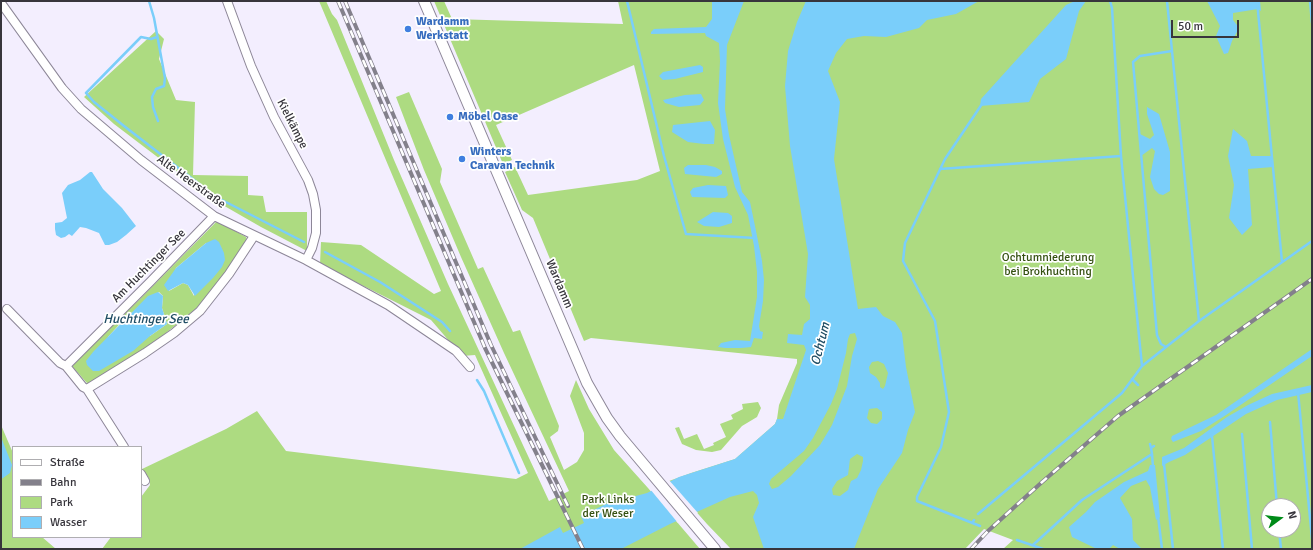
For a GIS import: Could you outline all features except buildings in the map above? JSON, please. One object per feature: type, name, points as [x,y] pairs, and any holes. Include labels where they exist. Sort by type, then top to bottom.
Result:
[{"type":"street","name":"Kielkämpe","points":[[227,1],[251,66],[274,117],[308,180],[313,194],[316,210],[316,233],[312,248],[306,260]]},
{"type":"street","name":"Wardamm","points":[[424,1],[587,383],[607,418],[620,436],[715,549]]},
{"type":"street","name":"Alte Heerstraße","points":[[1,3],[62,88],[81,109],[141,160],[214,216],[306,260],[394,310],[456,351],[470,367]]},
{"type":"street","name":"Am Huchtinger See","points":[[66,366],[214,216]]},
{"type":"street","points":[[87,389],[174,333],[200,311],[229,274],[254,236]]},
{"type":"street","points":[[7,309],[60,363],[66,366],[83,387],[87,389],[123,446]]},
{"type":"green space","name":"Park Links der Weser","points":[[319,1],[326,1],[332,14],[337,20],[394,160],[448,284],[549,501],[569,491],[504,353],[424,170],[396,97],[409,92],[442,169],[440,182],[478,269],[483,267],[513,332],[520,330],[559,426],[558,431],[550,437],[564,470],[577,462],[584,450],[584,433],[570,396],[576,380],[589,409],[614,450],[700,549],[102,549],[110,538],[142,538],[142,496],[150,485],[149,478],[142,469],[226,429],[257,411],[286,451],[516,479],[528,473],[475,355],[462,356],[431,320],[320,264],[321,242],[361,245],[434,294],[441,291]]},
{"type":"green space","name":"Ochtumniederung bei Brokhuchting","points":[[434,1],[444,1],[452,19],[623,24],[618,1],[1312,1],[1312,549],[1003,549],[1013,540],[984,529],[965,549],[731,549],[669,481],[735,459],[775,424],[779,405],[797,363],[797,359],[591,338],[584,341],[533,218],[522,210],[505,172],[515,167],[528,195],[637,180],[660,171],[634,65],[496,125],[512,160],[503,164]]},
{"type":"green space","points":[[156,31],[164,39],[159,59],[176,100],[195,102],[193,175],[248,176],[248,195],[263,196],[266,212],[307,212],[307,251],[214,200],[114,124],[84,97]]},
{"type":"green space","points":[[217,221],[246,237],[247,240],[217,285],[198,307],[161,337],[130,359],[88,384],[72,366],[74,360],[139,300]],"holes":[[[206,243],[194,296],[188,285],[183,283],[169,291],[176,268]],[[159,292],[163,296],[162,308],[167,324],[150,336],[108,337],[126,317]]]},
{"type":"green space","points":[[758,402],[761,408],[757,417],[742,426],[721,450],[712,452],[696,450],[682,444],[675,428],[679,427],[684,439],[697,434],[704,449],[714,445],[713,443],[726,437],[720,424],[733,419],[731,415],[743,409],[742,404]]},
{"type":"green space","points":[[1,425],[12,451],[12,538],[43,538],[56,549],[1,549]]},
{"type":"water","points":[[712,1],[744,1],[727,45],[725,109],[729,135],[742,192],[750,202],[762,261],[764,280],[763,301],[759,326],[760,331],[763,332],[762,339],[754,338],[751,347],[741,348],[718,347],[721,343],[735,340],[750,341],[757,297],[757,272],[748,215],[735,187],[723,139],[718,103],[720,61],[719,43],[706,36],[705,33],[651,34],[654,29],[706,27],[712,19]]},
{"type":"water","name":"Ochtum","points":[[806,1],[979,1],[956,14],[927,20],[919,28],[886,37],[864,36],[847,39],[836,53],[828,71],[840,102],[834,159],[858,309],[876,307],[883,316],[895,322],[902,333],[906,367],[915,412],[908,430],[902,453],[878,489],[854,549],[764,549],[753,517],[759,503],[757,495],[753,491],[730,497],[670,524],[621,549],[520,549],[560,527],[563,533],[584,523],[581,516],[606,504],[647,493],[679,477],[735,459],[775,424],[777,419],[783,419],[806,350],[804,345],[787,343],[788,334],[802,335],[804,324],[810,319],[810,305],[805,297],[808,254],[790,146],[785,86],[788,51],[797,22]],"holes":[[[855,333],[857,339],[852,356],[847,386],[832,425],[820,445],[791,476],[778,487],[772,489],[769,484],[771,479],[804,451],[813,438],[831,404],[837,389],[850,334]],[[878,361],[884,364],[888,373],[883,389],[880,387],[880,383],[876,377],[870,373],[869,367],[872,362]],[[877,408],[882,412],[882,419],[877,424],[871,423],[867,418],[869,409]],[[857,454],[863,457],[861,470],[857,478],[851,481],[848,490],[840,496],[833,495],[832,489],[837,481],[848,475],[850,459]]]},
{"type":"water","points":[[1075,1],[1086,1],[1079,11],[1066,59],[1040,79],[1029,102],[980,106],[981,99],[1066,5]]},
{"type":"water","points":[[1207,1],[1260,1],[1261,11],[1258,9],[1233,13],[1233,20],[1239,28],[1228,53],[1224,54],[1216,36],[1220,26]]},
{"type":"water","points":[[700,65],[703,67],[703,72],[675,79],[663,80],[659,76],[663,72]]},
{"type":"water","points":[[701,94],[704,100],[700,105],[679,107],[665,103],[663,100],[685,95]]},
{"type":"water","points":[[1147,107],[1159,114],[1170,152],[1170,191],[1163,195],[1159,194],[1154,189],[1150,177],[1155,151],[1152,148],[1141,156],[1140,134],[1150,139],[1154,135],[1147,114]]},
{"type":"water","points":[[710,121],[715,130],[714,144],[688,142],[672,132],[673,125]]},
{"type":"water","points":[[1233,129],[1247,141],[1251,156],[1272,156],[1273,167],[1248,169],[1252,225],[1242,235],[1229,218],[1234,185],[1228,156]]},
{"type":"water","points":[[688,165],[706,165],[715,167],[722,171],[722,174],[716,177],[685,174],[684,168]]},
{"type":"water","points":[[92,172],[103,189],[122,208],[136,226],[117,242],[109,245],[105,245],[99,233],[86,228],[80,227],[72,236],[69,234],[61,238],[56,235],[55,223],[62,222],[67,218],[62,193],[68,185],[80,180]]},
{"type":"water","points":[[708,185],[726,186],[728,195],[725,198],[692,197],[690,192],[693,188]]},
{"type":"water","points":[[713,212],[728,213],[732,216],[732,223],[719,227],[704,226],[697,222]]},
{"type":"water","name":"Huchtinger See","points":[[215,239],[219,242],[224,253],[225,260],[222,267],[213,278],[195,296],[188,285],[183,283],[168,291],[164,285],[176,268],[206,243]]},
{"type":"water","name":"Huchtinger See","points":[[158,292],[163,296],[162,308],[167,324],[133,351],[99,371],[93,371],[87,365],[86,361],[93,352],[148,296]]},
{"type":"water","points":[[1312,349],[1312,356],[1201,431],[1173,442],[1171,439],[1172,436],[1216,415]]},
{"type":"water","points":[[1312,385],[1312,392],[1277,400],[1246,414],[1185,455],[1162,466],[1162,457],[1184,448],[1227,417],[1248,405],[1272,394]]},
{"type":"water","points":[[1,437],[12,465],[10,473],[1,479]]},
{"type":"water","points":[[1150,465],[1155,465],[1160,517],[1156,520],[1150,487],[1146,480],[1131,486],[1120,498],[1132,519],[1133,540],[1142,549],[1120,549],[1113,545],[1109,549],[1097,549],[1072,537],[1069,527],[1095,502],[1124,482],[1148,471]]},
{"type":"pier","points":[[668,479],[698,513],[678,523],[650,489]]},
{"type":"waterway","points":[[149,1],[154,18],[165,78],[164,86],[156,89],[152,97],[153,107],[158,121]]},
{"type":"waterway","points":[[627,1],[664,156],[686,234],[755,238]]},
{"type":"waterway","points":[[1110,1],[1112,8],[1121,156],[1142,366]]},
{"type":"waterway","points":[[1167,1],[1199,321]]},
{"type":"waterway","points":[[1257,1],[1282,262]]},
{"type":"waterway","points":[[1310,1],[1312,23]]},
{"type":"waterway","points":[[157,37],[151,39],[141,37],[86,93],[94,102],[216,197],[304,242]]},
{"type":"waterway","points":[[1166,347],[1161,344],[1157,335],[1133,62],[1140,56],[1172,51]]},
{"type":"waterway","points":[[980,526],[917,501],[917,497],[941,447],[949,412],[935,321],[903,261],[905,243],[945,159],[982,104]]},
{"type":"waterway","points":[[940,169],[1121,156]]},
{"type":"waterway","points":[[978,514],[1122,393],[1142,366],[1199,321],[1312,241]]},
{"type":"waterway","points":[[325,252],[380,282],[442,322],[450,331]]},
{"type":"waterway","points":[[1132,379],[1138,385]]},
{"type":"waterway","points":[[477,380],[484,391],[519,473]]},
{"type":"waterway","points":[[1298,392],[1312,539]]},
{"type":"waterway","points":[[1270,422],[1276,498]]},
{"type":"waterway","points":[[1242,434],[1252,549]]},
{"type":"waterway","points":[[1212,436],[1223,549]]},
{"type":"waterway","points":[[1150,444],[1151,448]]},
{"type":"waterway","points":[[1033,545],[1082,500],[1152,454],[1151,448],[1154,446]]},
{"type":"waterway","points":[[1152,454],[1153,467]]},
{"type":"waterway","points":[[1164,464],[1173,549]]},
{"type":"waterway","points":[[1158,516],[1162,549]]},
{"type":"waterway","points":[[1280,538],[1281,549]]},
{"type":"waterway","points":[[1017,540],[1043,549]]},
{"type":"railway","points":[[338,1],[485,348],[583,549]]},
{"type":"railway","points":[[345,1],[491,345],[568,506]]},
{"type":"railway","points":[[971,549],[988,531],[1041,483],[1118,416],[1312,279]]},
{"type":"place","name":"Wardamm Werkstatt","points":[[408,29]]},
{"type":"place","name":"Möbel Oase","points":[[450,117]]},
{"type":"place","name":"Winters Caravan Technik","points":[[462,159]]}]
